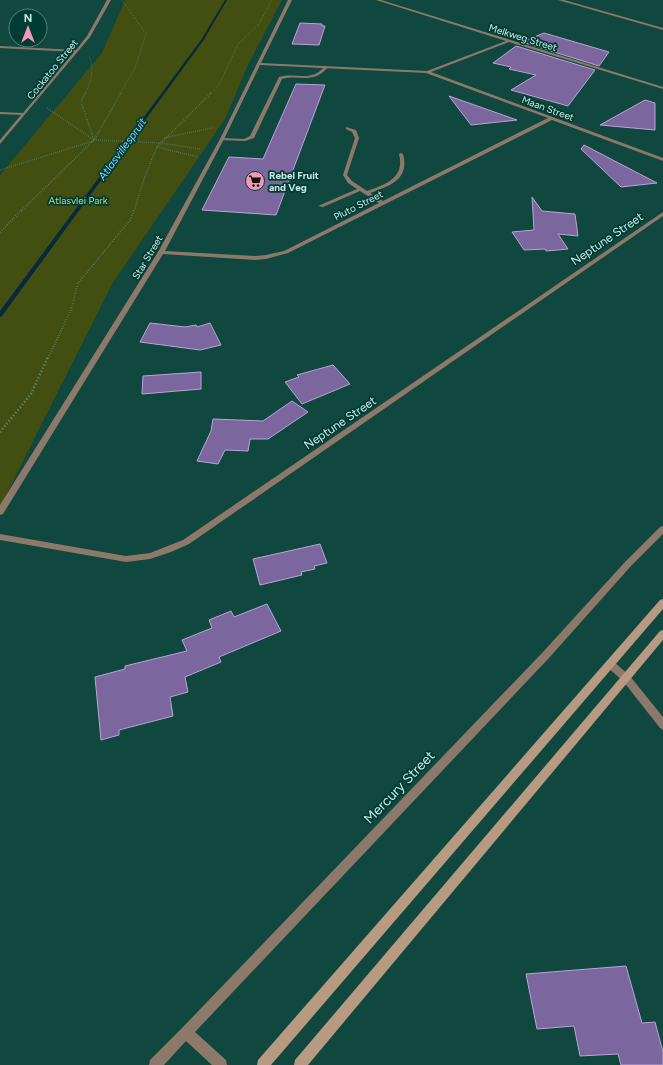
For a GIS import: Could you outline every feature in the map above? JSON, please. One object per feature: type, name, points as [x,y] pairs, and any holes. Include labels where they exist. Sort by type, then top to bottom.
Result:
[{"type":"street","name":"Cockatoo Street","points":[[0,142],[89,36],[109,0]]},
{"type":"street","name":"Star Street","points":[[0,512],[161,252],[222,139],[290,0]]},
{"type":"street","name":"Melkweg Street","points":[[378,0],[663,88]]},
{"type":"street","points":[[560,0],[663,30]]},
{"type":"street","name":"Maan Street","points":[[426,72],[508,41]]},
{"type":"street","points":[[0,47],[77,51]]},
{"type":"street","name":"Maan Street","points":[[259,64],[426,72],[663,160]]},
{"type":"street","points":[[222,139],[245,140],[252,137],[280,78],[285,76],[313,77],[321,74],[326,67]]},
{"type":"street","points":[[309,83],[313,77]]},
{"type":"street","points":[[0,113],[24,114]]},
{"type":"street","name":"Pluto Street","points":[[161,252],[245,258],[266,257],[286,252],[550,119]]},
{"type":"street","points":[[348,128],[354,131],[357,138],[345,175],[350,182],[382,203]]},
{"type":"street","points":[[366,193],[393,181],[398,176],[403,166],[401,154]]},
{"type":"street","points":[[321,206],[360,189]]},
{"type":"street","name":"Neptune Street","points":[[0,538],[126,559],[150,556],[186,542],[663,214]]},
{"type":"street","name":"Mercury Street","points":[[155,1065],[530,672],[628,564],[663,529]]},
{"type":"street","points":[[263,1065],[663,603]]},
{"type":"street","points":[[300,1065],[663,634]]},
{"type":"street","points":[[610,664],[626,678],[663,725]]},
{"type":"street","points":[[186,1032],[221,1065]]},
{"type":"path","points":[[0,232],[94,140],[135,68],[146,34],[122,0]]},
{"type":"path","points":[[0,432],[31,394],[71,310],[78,283],[130,219],[157,147],[164,138],[197,108],[220,83],[238,44],[259,24],[272,0]]},
{"type":"path","points":[[87,53],[91,59],[92,79],[81,102],[94,140]]},
{"type":"path","points":[[36,100],[94,140]]},
{"type":"path","points":[[164,138],[229,124]]},
{"type":"path","points":[[0,170],[94,140],[160,144],[216,150]]},
{"type":"path","points":[[157,147],[211,160]]},
{"type":"green space","name":"Atlasvlei Park","points":[[125,0],[282,0],[248,65],[225,119],[112,284],[0,507],[0,175],[102,53]]},
{"type":"building","points":[[300,23],[322,24],[322,26],[325,26],[319,45],[292,44]]},
{"type":"building","points":[[544,33],[609,52],[599,66],[522,42]]},
{"type":"building","points":[[516,46],[595,70],[568,106],[511,90],[536,75],[509,69],[511,67],[493,63]]},
{"type":"building","points":[[296,84],[325,85],[276,215],[202,210],[229,157],[263,159]]},
{"type":"building","points":[[449,96],[517,120],[471,125]]},
{"type":"building","points":[[645,100],[655,103],[655,130],[600,125]]},
{"type":"building","points":[[584,145],[657,183],[621,187],[581,149]]},
{"type":"building","points":[[532,197],[542,211],[575,214],[578,236],[558,234],[568,249],[546,251],[545,249],[524,250],[512,232],[534,230]]},
{"type":"building","points":[[150,323],[185,327],[196,325],[197,327],[210,323],[221,345],[200,350],[140,342]]},
{"type":"building","points":[[333,365],[350,384],[302,404],[285,382],[299,377],[297,375]]},
{"type":"building","points":[[201,372],[201,389],[142,394],[143,376]]},
{"type":"building","points":[[292,401],[308,412],[268,439],[250,439],[248,451],[225,450],[218,464],[197,461],[211,431],[213,419],[263,421]]},
{"type":"building","points":[[320,544],[327,563],[314,566],[315,569],[301,572],[302,575],[260,585],[253,559]]},
{"type":"building","points":[[267,604],[281,631],[219,657],[221,662],[185,677],[188,692],[170,697],[173,716],[119,730],[119,735],[101,740],[95,677],[125,669],[125,666],[187,651],[182,640],[212,628],[209,620],[231,611],[234,617]]},
{"type":"building","points":[[626,966],[642,1023],[655,1022],[663,1052],[663,1065],[621,1065],[618,1054],[580,1056],[574,1026],[537,1029],[526,974]]},
{"type":"waterway","name":"Atlasvillespruit","points":[[0,315],[202,40],[226,0]]},
{"type":"place","name":"Rebel Fruit and Veg","points":[[255,181]]}]
